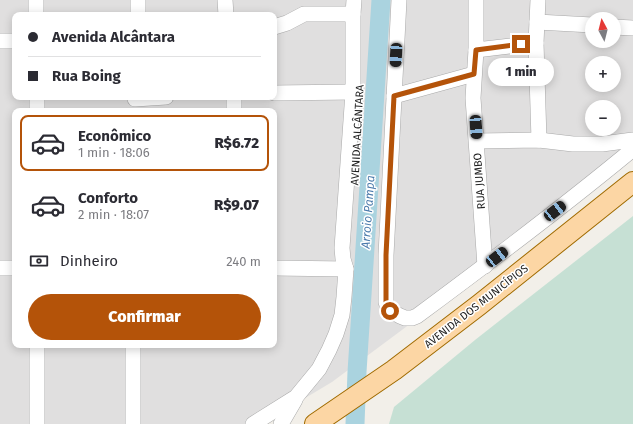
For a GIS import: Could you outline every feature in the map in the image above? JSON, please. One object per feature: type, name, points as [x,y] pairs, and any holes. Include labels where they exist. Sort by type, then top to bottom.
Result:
[{"type":"main road","name":"AVENIDA DOS MUNICÍPIOS","points":[[315,424],[394,370],[479,306],[633,182]]},
{"type":"street","points":[[36,0],[36,12]]},
{"type":"street","points":[[138,0],[138,12]]},
{"type":"street","points":[[224,0],[226,12]]},
{"type":"street","name":"AVENIDA ALCÂNTARA","points":[[253,424],[296,397],[319,369],[336,334],[342,315],[346,269],[351,250],[364,0]]},
{"type":"street","points":[[399,0],[386,255],[386,302],[390,311],[406,318],[417,316],[485,266],[633,149]]},
{"type":"street","name":"RUA JUMBO","points":[[476,0],[476,50],[473,98],[485,266]]},
{"type":"street","points":[[538,0],[536,43],[539,140]]},
{"type":"street","points":[[277,26],[287,23],[304,7],[353,7]]},
{"type":"street","name":"AVENIDA ALCÂNTARA","points":[[346,269],[342,248],[353,92],[353,7]]},
{"type":"street","points":[[537,22],[585,25]]},
{"type":"street","points":[[621,27],[633,28]]},
{"type":"street","points":[[0,41],[12,41]]},
{"type":"street","points":[[476,50],[536,43]]},
{"type":"street","points":[[394,96],[474,74]]},
{"type":"street","points":[[277,93],[353,92]]},
{"type":"street","points":[[135,102],[147,100]]},
{"type":"street","points":[[477,142],[539,140],[573,144],[602,144],[633,140]]},
{"type":"street","points":[[0,268],[12,268]]},
{"type":"street","points":[[277,268],[346,269]]},
{"type":"street","points":[[37,348],[37,424]]},
{"type":"street","points":[[133,348],[133,424]]},
{"type":"street","points":[[281,424],[296,397]]},
{"type":"shaded area","points":[[0,0],[633,0],[633,158],[332,382],[262,424],[0,424]]},
{"type":"green space","points":[[633,216],[633,424],[389,424],[394,407],[475,340]]},
{"type":"waterway","name":"Arroio Pampa","points":[[355,424],[381,0]]},
{"type":"route","points":[[390,311],[386,302],[386,255],[394,96],[474,74],[476,50],[521,44]]}]
